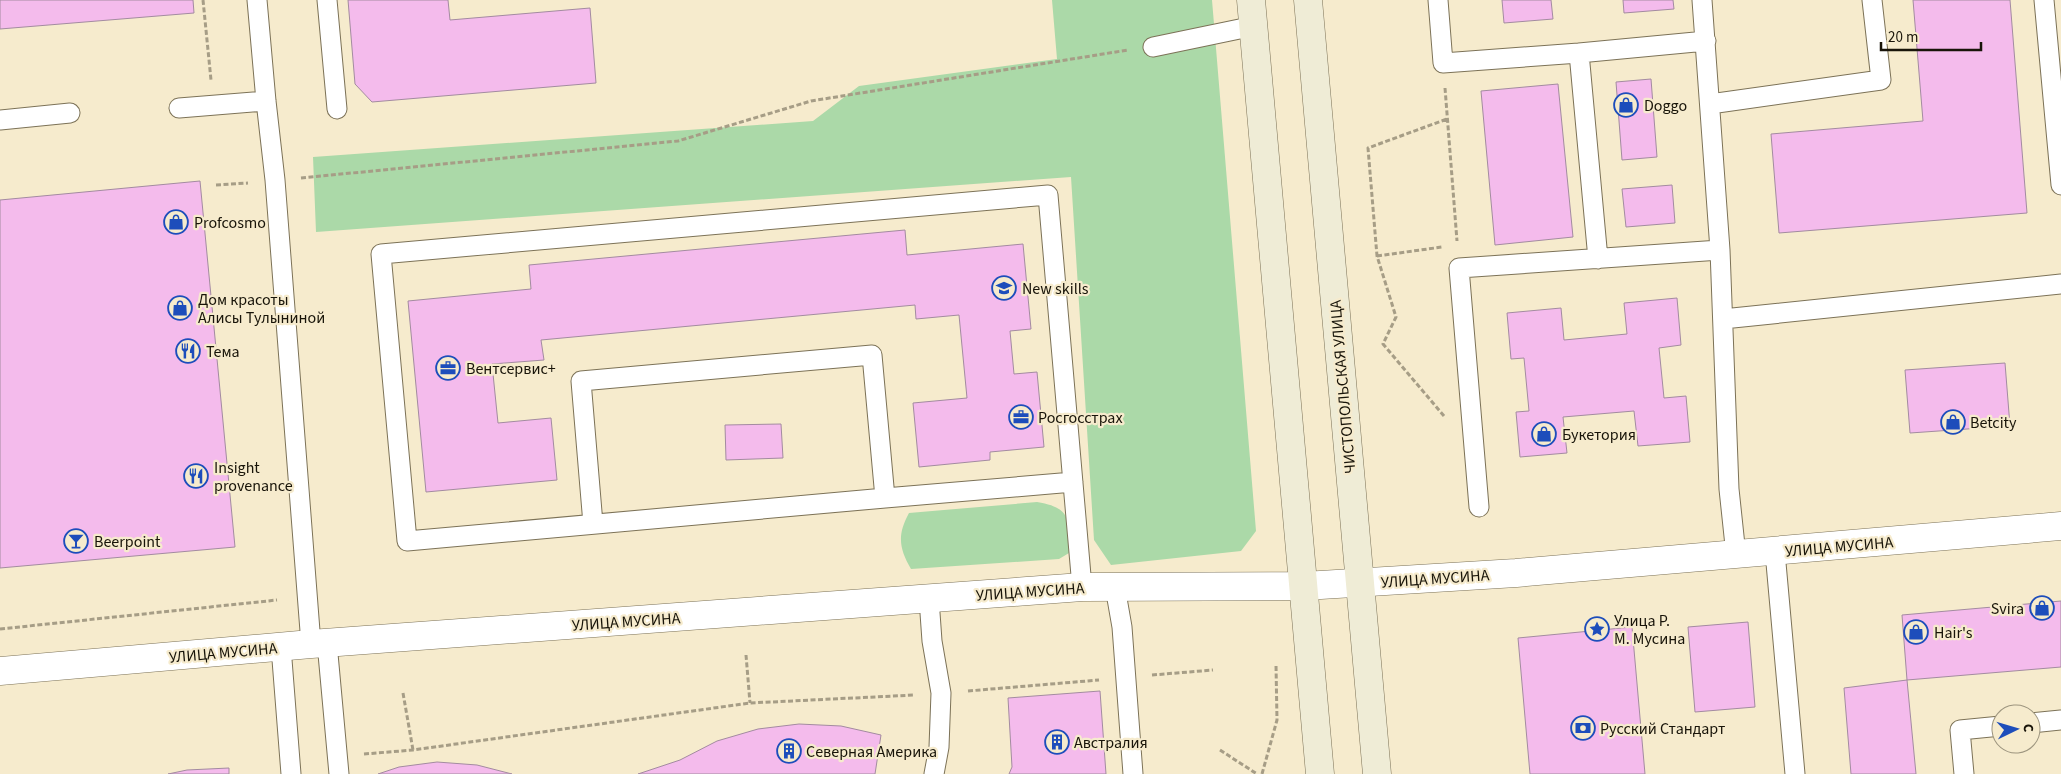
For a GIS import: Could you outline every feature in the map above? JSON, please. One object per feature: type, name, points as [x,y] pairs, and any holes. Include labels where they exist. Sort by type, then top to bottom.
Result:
[{"type":"main road","name":"ЧИСТОПОЛЬСКАЯ УЛИЦА","points":[[1308,0],[1377,774]]},
{"type":"main road","points":[[1252,13],[1320,774]]},
{"type":"street","name":"УЛИЦА МУСИНА","points":[[0,671],[319,643],[1082,587],[1304,586],[1516,573],[2061,526]]},
{"type":"lane","points":[[257,0],[319,643],[338,774]]},
{"type":"lane","points":[[327,0],[337,109]]},
{"type":"lane","points":[[1438,0],[1443,62],[1579,53],[1706,41]]},
{"type":"lane","points":[[1702,0],[1720,250],[1729,489],[1736,555]]},
{"type":"lane","points":[[1710,104],[1881,80],[1872,0]]},
{"type":"lane","points":[[2044,0],[2054,28],[2061,185]]},
{"type":"lane","points":[[1153,47],[1252,13]]},
{"type":"lane","points":[[1579,53],[1598,259]]},
{"type":"lane","points":[[179,108],[266,101]]},
{"type":"lane","points":[[0,120],[70,113]]},
{"type":"lane","points":[[1073,482],[407,541],[381,254],[1048,195],[1073,482],[1082,587]]},
{"type":"lane","points":[[1478,507],[1459,268],[1720,250]]},
{"type":"lane","points":[[1723,319],[2061,284]]},
{"type":"lane","points":[[593,524],[581,381],[872,355],[885,498]]},
{"type":"lane","points":[[1775,552],[1795,774]]},
{"type":"lane","points":[[1115,587],[1122,627],[1133,774]]},
{"type":"lane","points":[[928,598],[932,641],[941,693],[939,747],[934,774]]},
{"type":"lane","points":[[281,647],[291,774]]},
{"type":"lane","points":[[2041,722],[2061,720]]},
{"type":"lane","points":[[1964,774],[1960,730],[1991,727]]},
{"type":"path","points":[[204,0],[213,105]]},
{"type":"path","points":[[216,185],[678,141],[811,101],[1097,54],[1153,47]]},
{"type":"path","points":[[1443,62],[1459,268]]},
{"type":"path","points":[[1447,119],[1368,148],[1377,256],[1396,317],[1383,344],[1447,419]]},
{"type":"path","points":[[1377,256],[1457,245]]},
{"type":"path","points":[[0,629],[277,600]]},
{"type":"path","points":[[746,655],[750,703]]},
{"type":"path","points":[[1262,774],[1277,720],[1276,665]]},
{"type":"path","points":[[360,754],[414,750],[750,703],[941,693],[1213,670]]},
{"type":"path","points":[[403,693],[414,750]]},
{"type":"path","points":[[1220,750],[1257,774]]},
{"type":"green space","points":[[1052,0],[1212,0],[1256,531],[1241,551],[1111,565],[1094,540],[1071,177],[316,232],[313,157],[813,121],[859,86],[1057,59]]},
{"type":"green space","points":[[1037,502],[1057,508],[1066,518],[1069,533],[1069,553],[1059,559],[911,569],[904,554],[901,535],[909,513]]},
{"type":"building","points":[[0,0],[193,0],[194,13],[0,29]]},
{"type":"building","points":[[348,0],[448,0],[450,20],[590,8],[596,83],[372,102],[355,84]]},
{"type":"building","points":[[1502,0],[1551,0],[1553,19],[1504,23]]},
{"type":"building","points":[[1623,0],[1673,0],[1674,9],[1624,13]]},
{"type":"building","points":[[1913,0],[2010,0],[2027,213],[1779,233],[1771,134],[1923,121]]},
{"type":"building","points":[[1651,79],[1657,157],[1622,160],[1616,82]]},
{"type":"building","points":[[1558,84],[1573,237],[1495,245],[1481,91]]},
{"type":"building","points":[[200,181],[235,547],[0,568],[0,200]]},
{"type":"building","points":[[1672,185],[1675,223],[1626,227],[1622,189]]},
{"type":"building","points":[[905,230],[907,255],[1023,244],[1031,329],[1010,331],[1014,374],[1037,372],[1044,447],[990,452],[990,460],[919,467],[913,403],[967,398],[959,315],[916,319],[915,305],[541,340],[544,360],[492,364],[498,423],[551,418],[557,480],[426,492],[408,301],[531,289],[529,265]]},
{"type":"building","points":[[1677,298],[1681,345],[1659,348],[1664,398],[1686,396],[1690,442],[1638,446],[1634,411],[1563,417],[1567,453],[1520,457],[1516,412],[1529,411],[1524,358],[1511,359],[1507,313],[1561,308],[1564,340],[1627,334],[1624,303]]},
{"type":"building","points":[[2005,363],[2010,426],[1910,433],[1905,370]]},
{"type":"building","points":[[781,424],[783,458],[726,460],[725,425]]},
{"type":"building","points":[[2061,601],[2061,667],[1907,680],[1902,615]]},
{"type":"building","points":[[1748,622],[1755,707],[1695,712],[1688,627]]},
{"type":"building","points":[[1632,627],[1645,774],[1530,774],[1518,638]]},
{"type":"building","points":[[1907,680],[1916,774],[1851,774],[1844,688]]},
{"type":"building","name":"Австралия","points":[[1100,691],[1106,774],[1009,774],[1012,767],[1008,698]]},
{"type":"building","name":"Северная Америка","points":[[799,724],[841,726],[881,735],[875,774],[638,774],[680,760],[717,741],[758,729]]},
{"type":"building","points":[[437,762],[477,765],[512,774],[378,774],[399,767]]},
{"type":"building","points":[[229,768],[229,774],[168,774],[187,770]]},
{"type":"place","name":"Doggo","points":[[1626,105]]},
{"type":"place","name":"Profcosmo","points":[[176,222]]},
{"type":"place","name":"New skills","points":[[1004,288]]},
{"type":"place","name":"Дом красоты Алисы Тулыниной","points":[[180,308]]},
{"type":"place","name":"Тема","points":[[188,351]]},
{"type":"place","name":"Вентсервис+","points":[[448,368]]},
{"type":"place","name":"Росгосстрах","points":[[1021,417]]},
{"type":"place","name":"Betcity","points":[[1953,422]]},
{"type":"place","name":"Букетория","points":[[1544,434]]},
{"type":"place","name":"Insight provenance","points":[[196,476]]},
{"type":"place","name":"Beerpoint","points":[[76,541]]},
{"type":"place","name":"Svira","points":[[2042,608]]},
{"type":"place","name":"Улица Р. М. Мусина","points":[[1597,629]]},
{"type":"place","name":"Hair's","points":[[1916,632]]},
{"type":"place","name":"Русский Стандарт","points":[[1583,728]]},
{"type":"place","name":"Австралия","points":[[1057,742]]},
{"type":"place","name":"Северная Америка","points":[[789,751]]}]
